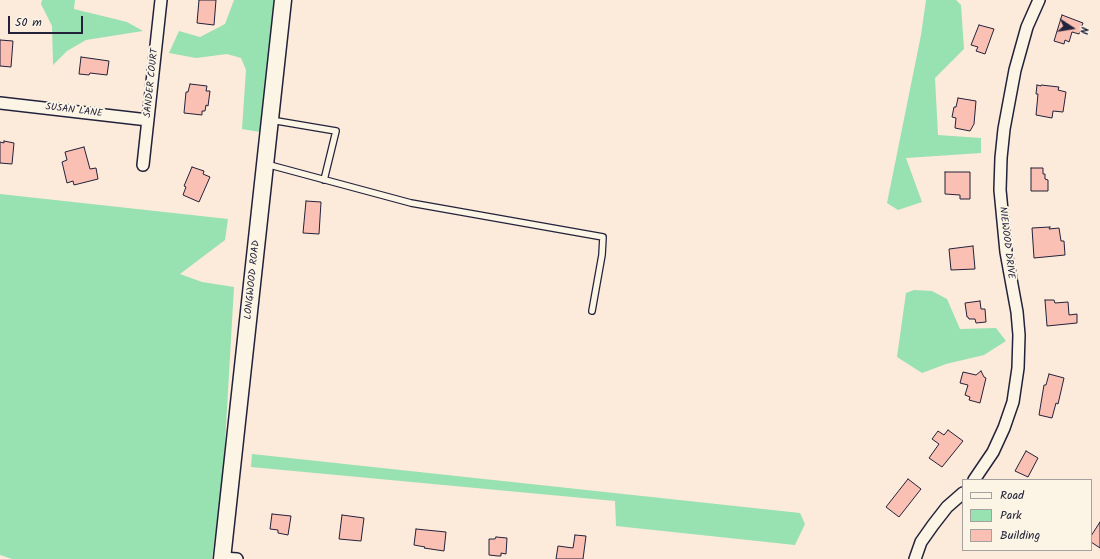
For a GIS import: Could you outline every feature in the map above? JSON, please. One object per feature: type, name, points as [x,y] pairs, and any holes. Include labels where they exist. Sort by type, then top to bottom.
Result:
[{"type":"main road","name":"LONGWOOD ROAD","points":[[227,559],[270,120],[284,0]]},
{"type":"street","name":"SANDER COURT","points":[[143,165],[161,0]]},
{"type":"street","name":"NIEWOOD DRIVE","points":[[975,479],[993,452],[1004,428],[1013,402],[1018,368],[1019,335],[1006,252],[1000,190],[1001,158],[1004,129],[1015,70],[1027,27],[1039,0]]},
{"type":"street","name":"SUSAN LANE","points":[[0,103],[148,120]]},
{"type":"street","points":[[915,559],[921,542],[933,524],[962,494]]},
{"type":"lane","points":[[270,120],[336,131],[324,180]]},
{"type":"lane","points":[[266,164],[411,203],[603,237],[602,255],[592,311]]},
{"type":"green space","points":[[42,0],[75,0],[74,9],[127,22],[143,31],[86,40],[67,51],[53,65],[52,26],[41,4]]},
{"type":"green space","points":[[234,0],[276,0],[260,132],[242,129],[246,70],[241,58],[227,54],[196,58],[169,53],[179,31],[200,37],[225,24]]},
{"type":"green space","points":[[926,0],[956,0],[961,5],[964,49],[935,78],[938,135],[981,138],[981,153],[906,158],[922,202],[898,210],[887,203],[921,35]]},
{"type":"green space","points":[[0,194],[228,219],[225,240],[180,274],[202,282],[234,287],[223,478],[212,559],[12,559],[0,555]]},
{"type":"green space","points":[[914,290],[932,291],[947,299],[960,329],[996,328],[1006,341],[984,355],[946,364],[922,373],[897,357],[906,293]]},
{"type":"green space","points":[[252,454],[800,513],[805,524],[795,545],[616,526],[615,501],[251,467]]},
{"type":"building","points":[[199,0],[216,0],[214,25],[197,23]]},
{"type":"building","points":[[1062,15],[1083,23],[1079,34],[1072,32],[1069,42],[1065,40],[1064,44],[1054,41]]},
{"type":"building","points":[[979,25],[994,29],[985,54],[976,51],[978,47],[971,45]]},
{"type":"building","points":[[0,40],[13,41],[11,67],[0,66]]},
{"type":"building","points":[[81,57],[109,61],[107,75],[90,73],[89,75],[79,74]]},
{"type":"building","points":[[190,84],[207,86],[206,91],[210,91],[208,106],[206,105],[205,111],[202,111],[202,115],[184,113],[186,92],[188,92]]},
{"type":"building","points":[[1037,85],[1059,87],[1058,90],[1066,92],[1063,112],[1053,111],[1052,118],[1036,115],[1038,94],[1036,94]]},
{"type":"building","points":[[958,98],[976,101],[974,124],[970,131],[955,128],[956,118],[952,117]]},
{"type":"building","points":[[4,141],[14,143],[12,164],[0,163],[0,142],[4,143]]},
{"type":"building","points":[[84,147],[90,169],[96,168],[98,179],[74,185],[73,181],[67,183],[62,162],[67,160],[65,152]]},
{"type":"building","points":[[192,167],[204,171],[203,174],[210,177],[199,202],[183,195],[186,187],[184,186]]},
{"type":"building","points":[[1031,168],[1043,168],[1045,179],[1048,180],[1048,191],[1031,191]]},
{"type":"building","points":[[945,172],[970,172],[970,199],[960,199],[960,195],[945,194]]},
{"type":"building","points":[[306,201],[321,202],[319,234],[303,233]]},
{"type":"building","points":[[1050,227],[1049,229],[1059,228],[1061,241],[1064,241],[1065,255],[1034,258],[1032,228]]},
{"type":"building","points":[[973,246],[975,269],[951,270],[949,249]]},
{"type":"building","points":[[1045,300],[1054,300],[1055,303],[1068,302],[1069,315],[1077,314],[1077,323],[1047,326]]},
{"type":"building","points":[[980,301],[981,309],[985,309],[986,322],[976,323],[975,319],[969,319],[967,317],[965,303]]},
{"type":"building","points":[[981,371],[986,378],[980,403],[969,400],[970,397],[965,395],[968,385],[960,383],[963,372],[976,375]]},
{"type":"building","points":[[1049,374],[1064,378],[1058,404],[1056,403],[1052,418],[1039,415],[1044,385],[1046,385]]},
{"type":"building","points":[[948,430],[963,441],[942,467],[929,458],[939,444],[932,439],[938,431],[944,435]]},
{"type":"building","points":[[1026,451],[1038,458],[1028,477],[1015,471]]},
{"type":"building","points":[[908,479],[921,489],[899,517],[886,507]]},
{"type":"building","points":[[272,514],[291,516],[288,535],[278,533],[278,530],[270,529]]},
{"type":"building","points":[[342,515],[364,518],[361,541],[339,539]]},
{"type":"building","points":[[1100,522],[1100,548],[1092,543],[1092,534]]},
{"type":"building","points":[[416,529],[446,532],[444,551],[414,545]]},
{"type":"building","points":[[575,535],[586,536],[583,559],[556,559],[558,546],[573,548]]},
{"type":"building","points":[[496,537],[507,538],[506,554],[501,553],[501,556],[489,555],[489,539],[495,539]]}]
